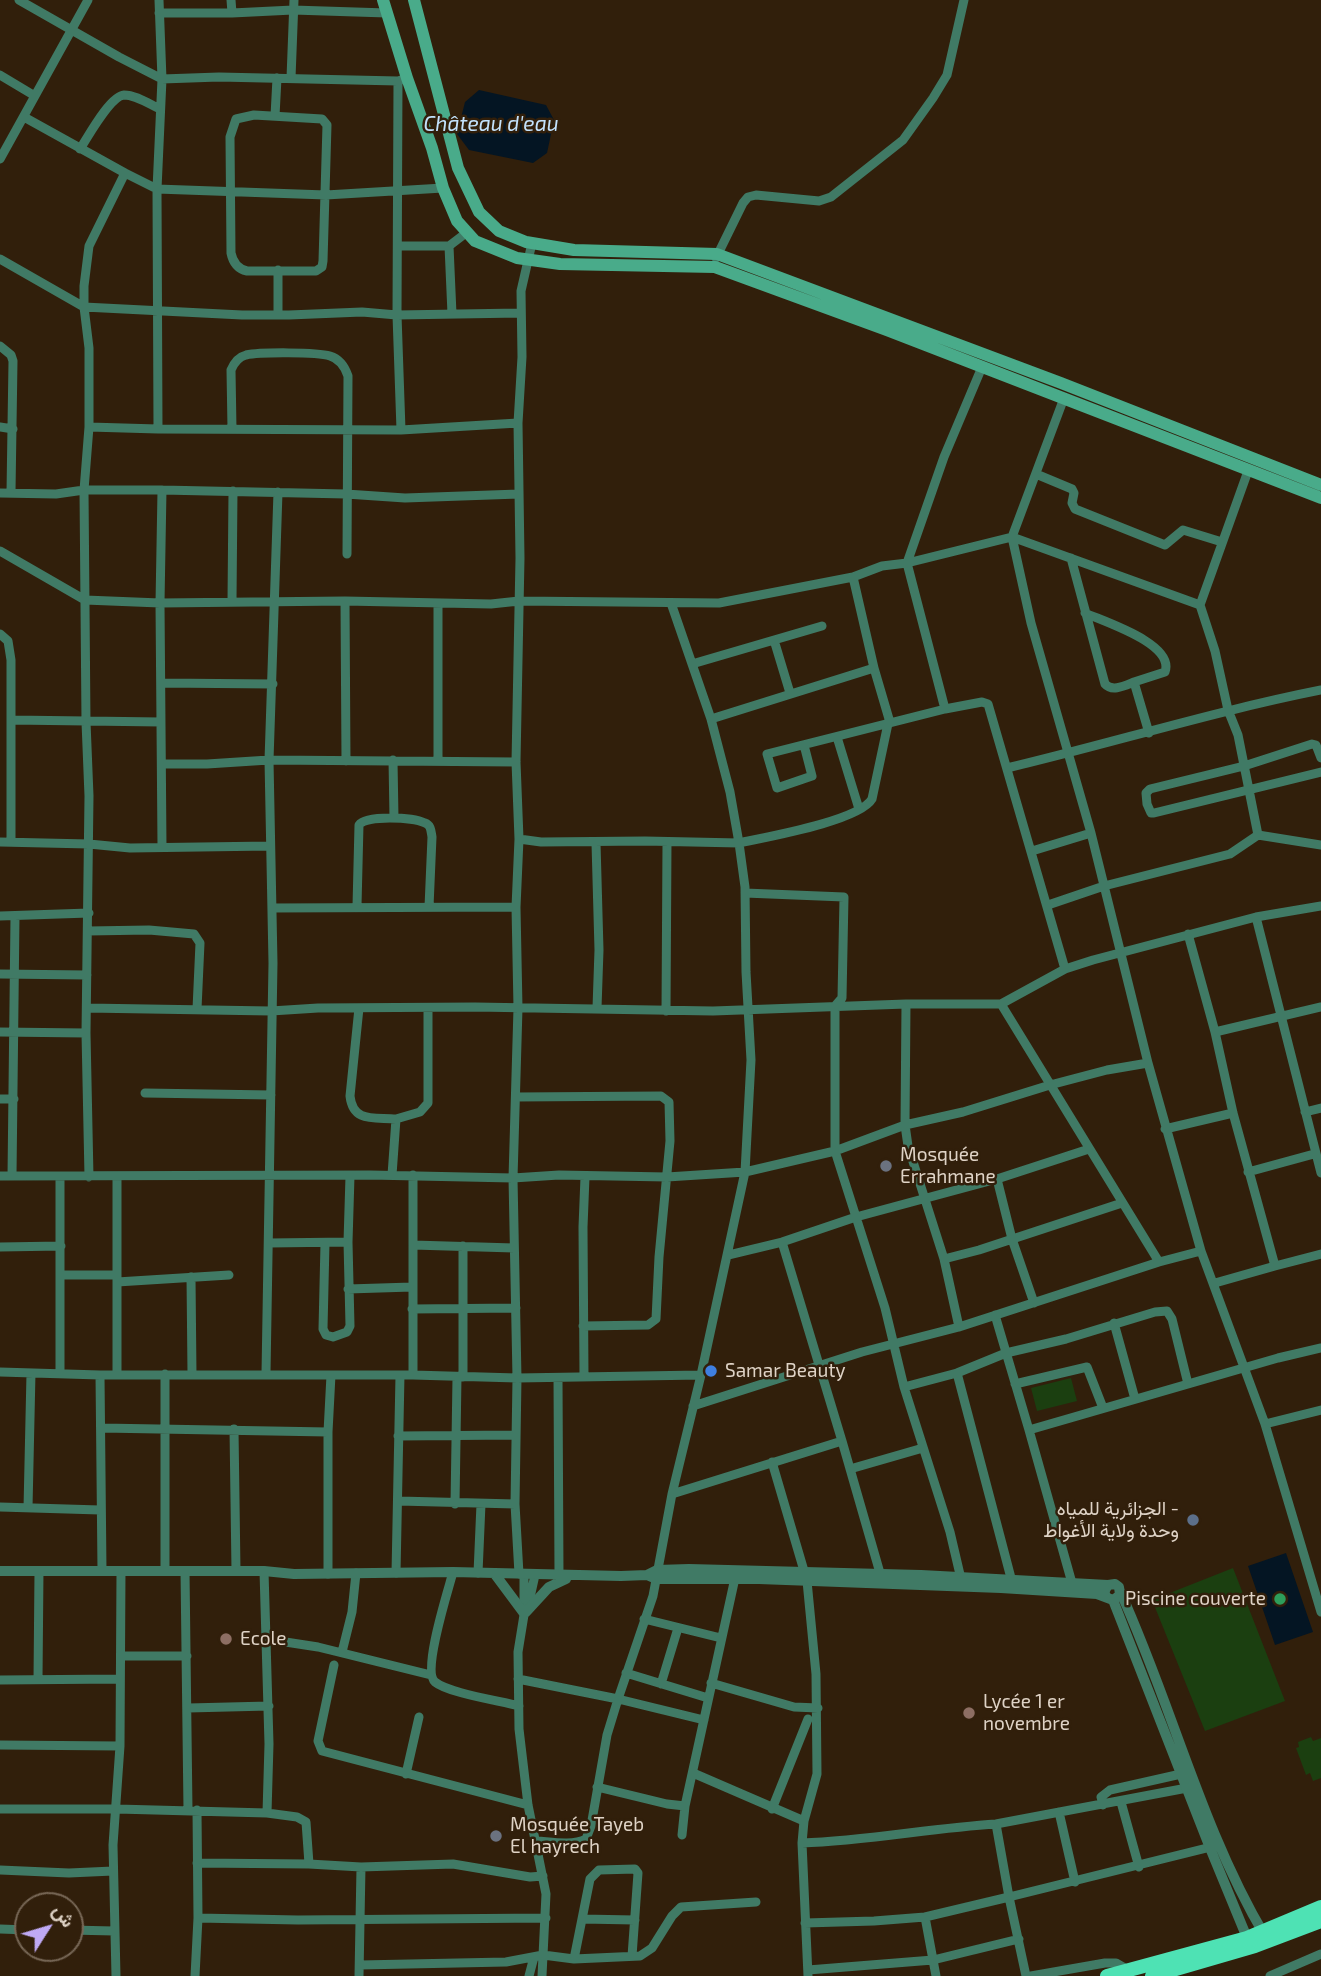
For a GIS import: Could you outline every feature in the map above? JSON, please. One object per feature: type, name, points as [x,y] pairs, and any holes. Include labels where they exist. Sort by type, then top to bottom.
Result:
[{"type":"highway","points":[[1265,1937],[1321,1908]]},
{"type":"highway","points":[[1152,1976],[1249,1942],[1321,1922]]},
{"type":"highway","points":[[1107,1976],[1249,1942]]},
{"type":"main road","points":[[414,0],[458,168],[469,195],[489,223],[512,237],[574,250],[716,260],[1061,383],[1321,485]]},
{"type":"main road","points":[[385,6],[403,79],[432,148],[443,188],[457,221],[475,241],[494,251],[527,261],[560,264],[716,260],[982,367],[1321,498]]},
{"type":"street","points":[[19,0],[162,79],[403,79],[397,191],[401,430]]},
{"type":"street","points":[[0,159],[88,0]]},
{"type":"street","points":[[158,429],[157,189],[162,79],[159,0]]},
{"type":"street","points":[[231,0],[232,13]]},
{"type":"street","points":[[716,260],[748,197],[756,195],[819,201],[831,197],[903,140],[947,75],[964,0]]},
{"type":"street","points":[[159,13],[232,13],[293,5],[385,6]]},
{"type":"street","points":[[291,78],[293,5]]},
{"type":"street","points":[[0,75],[35,96]]},
{"type":"street","points":[[275,116],[277,78]]},
{"type":"street","points":[[80,149],[112,101],[121,95],[134,96],[160,109]]},
{"type":"street","points":[[241,116],[275,116],[322,119],[326,122],[322,267],[316,271],[247,271],[239,268],[233,262],[231,253],[230,191],[230,137],[232,124],[236,119],[241,116]]},
{"type":"street","points":[[24,117],[157,189],[326,195],[443,188]]},
{"type":"street","points":[[89,1177],[86,1033],[89,844],[84,490],[89,427],[89,348],[84,307],[86,253],[125,173]]},
{"type":"street","points":[[399,246],[449,246],[466,233]]},
{"type":"street","points":[[529,1976],[538,1956],[546,1918],[543,1875],[522,1768],[519,1706],[519,1644],[525,1613],[526,1575],[515,1504],[517,1378],[513,1178],[518,1008],[516,907],[519,839],[516,762],[518,423],[522,358],[520,313],[532,243]]},
{"type":"street","points":[[449,246],[452,314]]},
{"type":"street","points":[[0,259],[84,307],[278,315],[362,312],[397,315],[520,313]]},
{"type":"street","points":[[278,270],[278,315]]},
{"type":"street","points":[[0,346],[11,355],[13,361],[10,492]]},
{"type":"street","points":[[232,429],[231,375],[235,362],[246,355],[331,356],[345,368],[348,376],[347,554]]},
{"type":"street","points":[[945,709],[907,563],[944,457],[982,367]]},
{"type":"street","points":[[1064,398],[1012,537],[1031,623],[1091,833],[1165,1129],[1201,1251],[1265,1424],[1321,1612]]},
{"type":"street","points":[[89,427],[401,430],[518,423]]},
{"type":"street","points":[[0,427],[13,429]]},
{"type":"street","points":[[1248,471],[1200,605],[1215,651],[1228,710],[1238,735],[1258,835]]},
{"type":"street","points":[[1035,474],[1072,489],[1075,509],[1165,545],[1183,530],[1223,542]]},
{"type":"street","points":[[0,493],[162,490],[405,498],[519,494]]},
{"type":"street","points":[[162,490],[162,846]]},
{"type":"street","points":[[232,601],[233,491]]},
{"type":"street","points":[[266,1373],[272,908],[269,760],[278,492]]},
{"type":"street","points":[[0,551],[85,600],[160,603],[719,603],[853,577],[882,566],[907,563],[1012,537],[1200,605]]},
{"type":"street","points":[[1071,558],[1085,613],[1105,684],[1114,688],[1165,672],[1167,662],[1160,650],[1085,613]]},
{"type":"street","points":[[519,839],[541,842],[738,843],[822,824],[868,804],[872,799],[889,724],[853,577]]},
{"type":"street","points":[[345,601],[346,761]]},
{"type":"street","points":[[438,603],[438,761]]},
{"type":"street","points":[[537,1841],[562,1843],[586,1839],[607,1735],[654,1574],[745,1172],[751,1060],[745,894],[730,792],[711,719],[671,603]]},
{"type":"street","points":[[692,664],[822,626]]},
{"type":"street","points":[[0,634],[8,641],[10,648],[11,842]]},
{"type":"street","points":[[774,640],[790,694]]},
{"type":"street","points":[[711,719],[874,668]]},
{"type":"street","points":[[1134,682],[1149,733]]},
{"type":"street","points":[[162,683],[273,684]]},
{"type":"street","points":[[1007,768],[1149,733],[1228,710],[1321,690]]},
{"type":"street","points":[[804,745],[813,776],[777,788],[767,754],[945,709],[982,702],[988,704],[1065,969]]},
{"type":"street","points":[[12,720],[162,722]]},
{"type":"street","points":[[837,737],[859,809]]},
{"type":"street","points":[[1321,758],[1316,745],[1312,744],[1150,789],[1146,793],[1147,804],[1149,810],[1154,813],[1249,792],[1321,772]]},
{"type":"street","points":[[163,764],[269,760],[516,762]]},
{"type":"street","points":[[393,760],[394,818]]},
{"type":"street","points":[[356,906],[359,825],[366,819],[394,818],[424,822],[430,827],[432,837],[429,907]]},
{"type":"street","points":[[1032,850],[1091,833]]},
{"type":"street","points":[[1048,905],[1104,886],[1230,853],[1258,835],[1321,845]]},
{"type":"street","points":[[0,842],[89,844],[130,848],[270,846]]},
{"type":"street","points":[[666,1011],[667,842]]},
{"type":"street","points":[[596,843],[599,950],[597,1008]]},
{"type":"street","points":[[745,894],[844,897],[842,998],[835,1006],[835,1151],[895,1343],[904,1387],[962,1581]]},
{"type":"street","points":[[87,1008],[271,1011],[359,1008],[597,1008],[666,1011],[1001,1004],[1065,969],[1256,917],[1321,905]]},
{"type":"street","points":[[272,908],[516,907]]},
{"type":"street","points":[[0,916],[89,913]]},
{"type":"street","points":[[12,1176],[15,916]]},
{"type":"street","points":[[1256,917],[1314,1154],[1321,1173]]},
{"type":"street","points":[[88,931],[149,930],[194,934],[200,943],[198,1009]]},
{"type":"street","points":[[1188,934],[1215,1032],[1248,1172],[1275,1266]]},
{"type":"street","points":[[0,974],[87,975]]},
{"type":"street","points":[[906,1004],[905,1125],[908,1146],[943,1259],[959,1327]]},
{"type":"street","points":[[1001,1004],[1159,1262]]},
{"type":"street","points":[[1215,1032],[1321,1007]]},
{"type":"street","points":[[359,1008],[351,1105],[361,1116],[396,1119],[420,1112],[428,1103],[428,1008]]},
{"type":"street","points":[[0,1032],[86,1033]]},
{"type":"street","points":[[0,1176],[413,1175],[513,1178],[559,1175],[667,1177],[745,1172],[835,1151],[905,1125],[963,1112],[1050,1085],[1107,1070],[1148,1063]]},
{"type":"street","points":[[145,1093],[271,1095]]},
{"type":"street","points":[[516,1097],[666,1097],[669,1102],[667,1177],[656,1319],[649,1325],[583,1326]]},
{"type":"street","points":[[0,1099],[14,1099]]},
{"type":"street","points":[[1305,1112],[1321,1108]]},
{"type":"street","points":[[1165,1129],[1233,1113]]},
{"type":"street","points":[[392,1175],[396,1119]]},
{"type":"street","points":[[728,1255],[782,1242],[856,1217],[997,1179],[1089,1149]]},
{"type":"street","points":[[1248,1172],[1314,1154]]},
{"type":"street","points":[[413,1175],[413,1375]]},
{"type":"street","points":[[325,1243],[323,1329],[326,1335],[332,1337],[347,1332],[350,1326],[350,1176]]},
{"type":"street","points":[[60,1374],[61,1177]]},
{"type":"street","points":[[117,1177],[117,1374]]},
{"type":"street","points":[[584,1376],[585,1177]]},
{"type":"street","points":[[997,1179],[1012,1239],[1034,1303]]},
{"type":"street","points":[[943,1259],[1122,1203]]},
{"type":"street","points":[[269,1243],[348,1242]]},
{"type":"street","points":[[782,1242],[821,1366],[880,1573]]},
{"type":"street","points":[[413,1245],[514,1248]]},
{"type":"street","points":[[0,1247],[61,1246]]},
{"type":"street","points":[[455,1504],[463,1246]]},
{"type":"street","points":[[693,1406],[1201,1251]]},
{"type":"street","points":[[1215,1283],[1321,1254]]},
{"type":"street","points":[[61,1275],[117,1278],[229,1275]]},
{"type":"street","points":[[191,1277],[192,1374]]},
{"type":"street","points":[[348,1289],[412,1287]]},
{"type":"street","points":[[412,1309],[516,1308]]},
{"type":"street","points":[[904,1387],[957,1373],[1006,1353],[1167,1311],[1170,1313],[1188,1384]]},
{"type":"street","points":[[996,1315],[1072,1583]]},
{"type":"street","points":[[1114,1323],[1135,1399]]},
{"type":"street","points":[[1029,1430],[1245,1367],[1321,1348]]},
{"type":"street","points":[[1014,1384],[1087,1367],[1103,1408]]},
{"type":"street","points":[[0,1372],[517,1378],[701,1375]]},
{"type":"street","points":[[28,1508],[31,1373]]},
{"type":"street","points":[[957,1373],[1011,1578]]},
{"type":"street","points":[[100,1374],[102,1571]]},
{"type":"street","points":[[164,1374],[165,1571]]},
{"type":"street","points":[[328,1574],[328,1432],[331,1375]]},
{"type":"street","points":[[396,1573],[400,1376]]},
{"type":"street","points":[[558,1378],[559,1575]]},
{"type":"street","points":[[1265,1424],[1321,1410]]},
{"type":"street","points":[[102,1428],[328,1432]]},
{"type":"street","points":[[234,1429],[236,1571]]},
{"type":"street","points":[[398,1436],[515,1435]]},
{"type":"street","points":[[672,1493],[842,1441]]},
{"type":"street","points":[[850,1469],[923,1448]]},
{"type":"street","points":[[772,1462],[806,1576],[818,1708],[817,1774],[804,1821],[802,1843],[808,1973],[933,1960],[1019,1939]]},
{"type":"street","points":[[399,1501],[515,1504]]},
{"type":"street","points":[[478,1573],[481,1504]]},
{"type":"street","points":[[0,1507],[100,1510]]},
{"type":"street","points":[[0,1571],[654,1574],[962,1581],[1011,1578],[1072,1583],[1112,1593],[1137,1628],[1249,1942]]},
{"type":"street","points":[[37,1679],[39,1571]]},
{"type":"street","points":[[116,1976],[113,1871],[120,1746],[121,1571]]},
{"type":"street","points":[[185,1571],[192,1810],[197,1863],[195,1976]]},
{"type":"street","points":[[264,1571],[269,1706],[267,1813]]},
{"type":"street","points":[[431,1675],[434,1647],[453,1572]]},
{"type":"street","points":[[342,1652],[352,1612],[356,1573]]},
{"type":"street","points":[[494,1573],[525,1613]]},
{"type":"street","points":[[654,1574],[735,1578],[880,1573],[1049,1590],[1112,1593]]},
{"type":"street","points":[[525,1613],[554,1583],[584,1574]]},
{"type":"street","points":[[1310,1578],[1321,1575]]},
{"type":"street","points":[[681,1835],[735,1578]]},
{"type":"street","points":[[1112,1593],[1187,1788],[1214,1847],[1265,1937]]},
{"type":"street","points":[[643,1619],[721,1639]]},
{"type":"street","points":[[660,1684],[678,1628]]},
{"type":"street","points":[[266,1639],[342,1652],[431,1675],[436,1682],[450,1689],[519,1706]]},
{"type":"street","points":[[122,1656],[187,1656]]},
{"type":"street","points":[[334,1665],[318,1741],[323,1751],[528,1805]]},
{"type":"street","points":[[626,1673],[708,1698]]},
{"type":"street","points":[[0,1680],[120,1679]]},
{"type":"street","points":[[518,1679],[704,1720]]},
{"type":"street","points":[[711,1683],[794,1707],[818,1708]]},
{"type":"street","points":[[188,1708],[269,1706]]},
{"type":"street","points":[[794,1707],[818,1726]]},
{"type":"street","points":[[406,1774],[419,1717]]},
{"type":"street","points":[[772,1809],[808,1719]]},
{"type":"street","points":[[0,1745],[120,1746]]},
{"type":"street","points":[[693,1773],[804,1821]]},
{"type":"street","points":[[1103,1805],[1101,1797],[1110,1790],[1181,1774]]},
{"type":"street","points":[[597,1787],[685,1806]]},
{"type":"street","points":[[802,1843],[996,1824],[1187,1788]]},
{"type":"street","points":[[1122,1802],[1139,1867]]},
{"type":"street","points":[[0,1810],[192,1810],[297,1817],[306,1822],[309,1864]]},
{"type":"street","points":[[1059,1812],[1075,1882]]},
{"type":"street","points":[[996,1824],[1009,1897],[1029,1976],[1105,1963],[1116,1963],[1130,1971]]},
{"type":"street","points":[[805,1923],[925,1917],[1214,1847]]},
{"type":"street","points":[[197,1863],[361,1867],[453,1864],[530,1877],[543,1875]]},
{"type":"street","points":[[359,1976],[361,1867]]},
{"type":"street","points":[[574,1959],[590,1879],[593,1873],[599,1870],[635,1869],[639,1877],[632,1956]]},
{"type":"street","points":[[0,1870],[68,1873],[113,1871]]},
{"type":"street","points":[[359,1965],[506,1962],[538,1956],[574,1959],[640,1956],[652,1948],[671,1916],[681,1907],[756,1902]]},
{"type":"street","points":[[925,1917],[936,1976]]},
{"type":"street","points":[[198,1918],[546,1918]]},
{"type":"street","points":[[582,1919],[635,1920]]},
{"type":"street","points":[[84,1930],[114,1931]]},
{"type":"street","points":[[1270,1976],[1321,1954]]},
{"type":"street","points":[[538,1956],[542,1976]]},
{"type":"green space","points":[[1071,1378],[1077,1401],[1037,1411],[1031,1388]]},
{"type":"green space","points":[[1233,1568],[1285,1701],[1205,1731],[1152,1600]]},
{"type":"green space","points":[[1311,1737],[1313,1741],[1321,1738],[1321,1778],[1313,1781],[1310,1773],[1306,1775],[1296,1748],[1299,1747],[1298,1742]]},
{"type":"water","name":"Château d'eau","points":[[479,90],[546,105],[554,120],[547,153],[533,163],[469,150],[457,134],[465,102]]},
{"type":"water","name":"Piscine couverte","points":[[1286,1553],[1313,1632],[1275,1645],[1248,1566]]},
{"type":"place","name":"Mosquée Errahmane","points":[[886,1166]]},
{"type":"place","name":"Samar Beauty","points":[[711,1371]]},
{"type":"place","name":"الجزائرية للمياه - وحدة ولاية الأغواط","points":[[1193,1520]]},
{"type":"place","name":"Piscine couverte","points":[[1280,1599]]},
{"type":"place","name":"Ecole","points":[[226,1639]]},
{"type":"place","name":"Lycée 1 er novembre","points":[[969,1713]]},
{"type":"place","name":"Mosquée Tayeb El hayrech","points":[[496,1836]]}]
